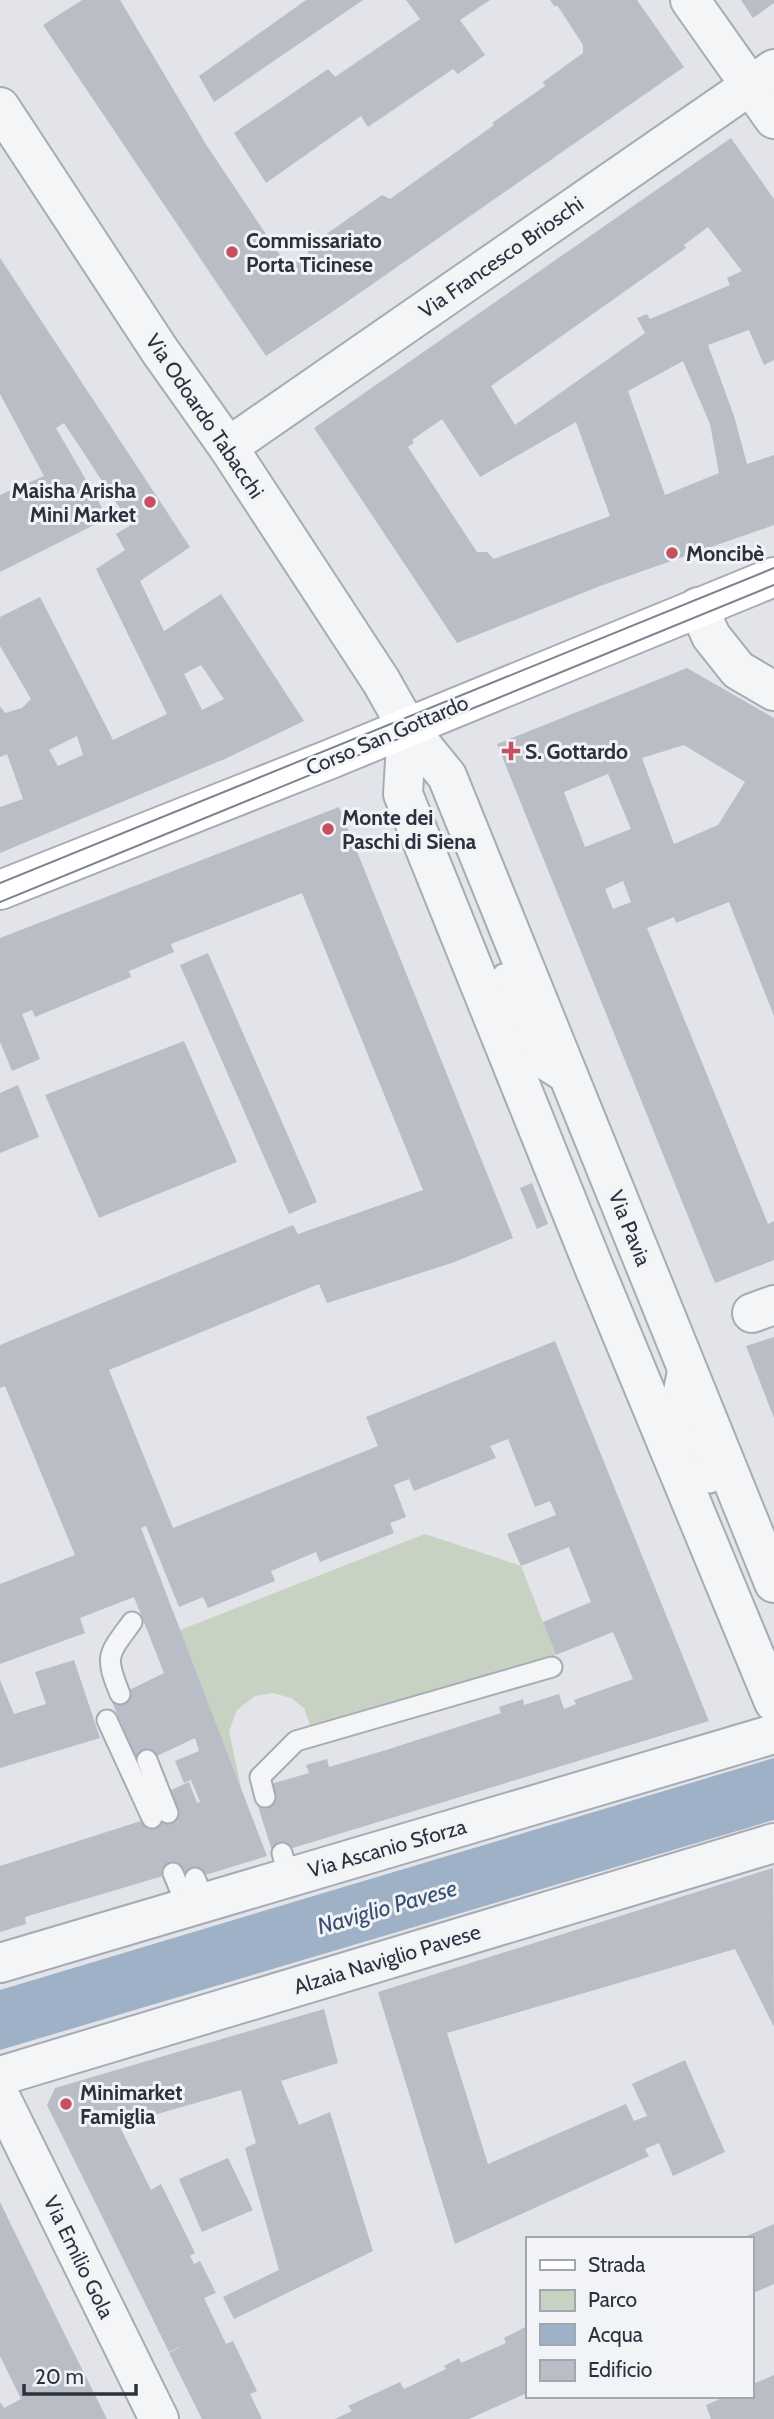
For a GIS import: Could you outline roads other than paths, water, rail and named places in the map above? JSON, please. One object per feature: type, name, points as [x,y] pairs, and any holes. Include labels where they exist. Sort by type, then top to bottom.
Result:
[{"type":"street","points":[[690,0],[762,76],[774,118]]},
{"type":"street","name":"Via Francesco Brioschi","points":[[228,447],[762,76]]},
{"type":"street","name":"Via Odoardo Tabacchi","points":[[0,107],[382,681],[407,727]]},
{"type":"street","name":"Corso San Gottardo","points":[[0,890],[774,577]]},
{"type":"street","points":[[698,607],[711,636],[738,670],[774,691]]},
{"type":"street","points":[[407,727],[403,794],[774,1702]]},
{"type":"street","name":"Via Pavia","points":[[407,727],[447,776],[767,1567],[719,1567]]},
{"type":"street","points":[[454,923],[500,905]]},
{"type":"street","name":"Via Ascanio Sforza","points":[[0,1963],[190,1890],[774,1734]]},
{"type":"street","name":"Alzaia Naviglio Pavese","points":[[0,2076],[774,1843]]},
{"type":"street","name":"Via Emilio Gola","points":[[0,2096],[159,2419]]},
{"type":"lane","points":[[503,974],[542,1069],[574,1090]]},
{"type":"lane","points":[[680,1353],[673,1392],[710,1483]]},
{"type":"lane","points":[[120,1694],[110,1669],[110,1652],[132,1622]]},
{"type":"lane","points":[[265,1797],[260,1777],[296,1741],[552,1667]]},
{"type":"lane","points":[[107,1720],[160,1816],[147,1760]]},
{"type":"water","name":"Naviglio Pavese","points":[[774,1758],[774,1820],[0,2050],[0,1990]]},
{"type":"tram line","points":[[0,883],[774,568]]},
{"type":"tram line","points":[[0,902],[774,585]]},
{"type":"place","name":"Commissariato Porta Ticinese","points":[[232,252]]},
{"type":"place","name":"Maisha Arisha Mini Market","points":[[150,502]]},
{"type":"place","name":"Moncibè","points":[[672,553]]},
{"type":"place","name":"S. Gottardo","points":[[511,751]]},
{"type":"place","name":"Monte dei Paschi di Siena","points":[[328,829]]},
{"type":"place","name":"Minimarket Famiglia","points":[[66,2104]]}]
